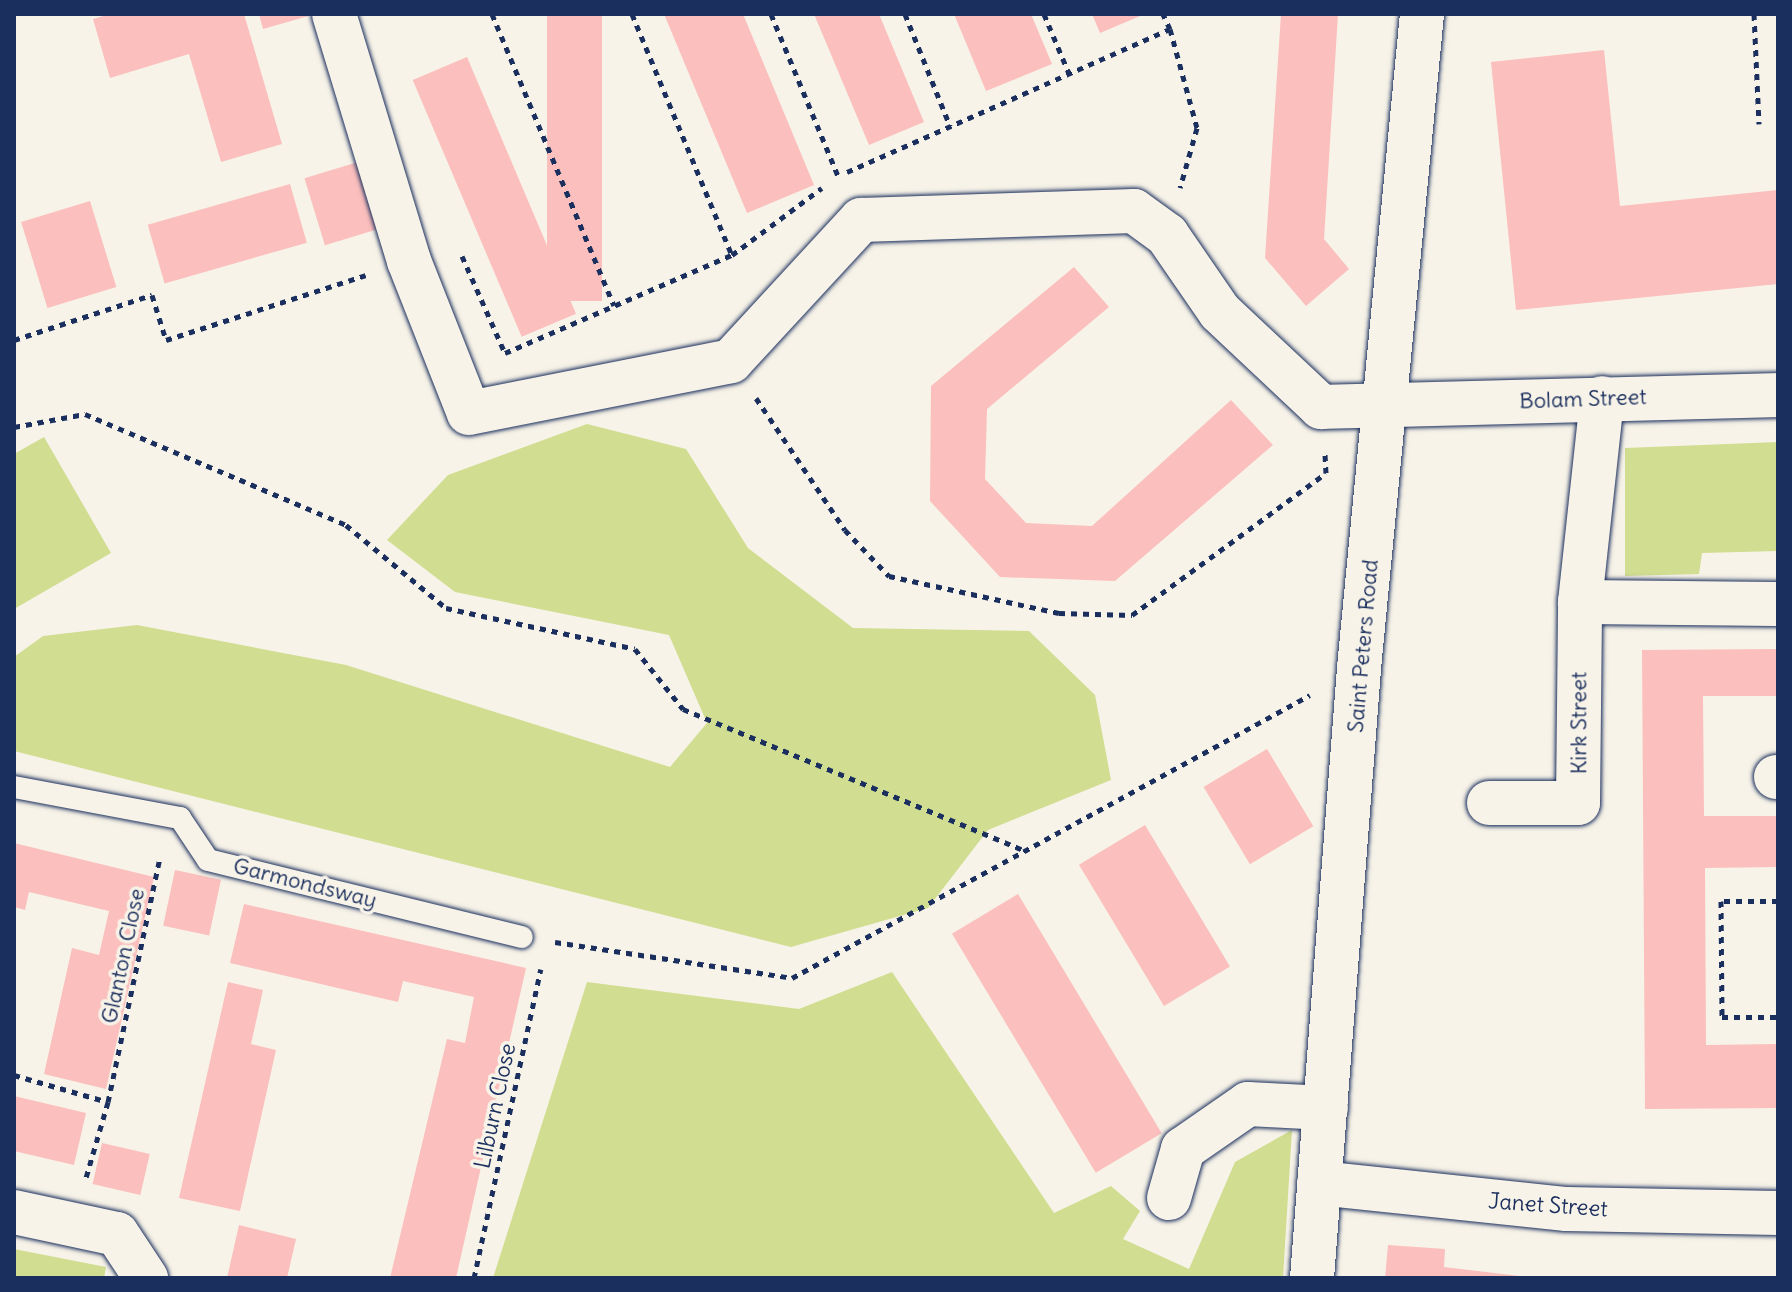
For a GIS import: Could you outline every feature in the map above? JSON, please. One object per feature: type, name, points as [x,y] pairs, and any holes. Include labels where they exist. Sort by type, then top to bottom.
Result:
[{"type":"street","points":[[334,14],[409,261],[469,413],[731,361],[861,220],[1134,211],[1167,235],[1220,312],[1321,407]]},
{"type":"street","name":"Saint Peters Road","points":[[1312,1278],[1359,668],[1387,406],[1422,14]]},
{"type":"street","name":"Bolam Street","points":[[1321,407],[1778,395]]},
{"type":"street","name":"Kirk Street","points":[[1489,803],[1578,803],[1580,602],[1602,398]]},
{"type":"street","points":[[1580,602],[1778,604]]},
{"type":"street","points":[[1169,1198],[1183,1149],[1248,1104],[1326,1108]]},
{"type":"street","name":"Janet Street","points":[[1319,1183],[1567,1209],[1778,1213]]},
{"type":"street","points":[[14,1212],[117,1234],[146,1278]]},
{"type":"lane","points":[[14,787],[169,817]]},
{"type":"lane","name":"Garmondsway","points":[[169,817],[180,818],[208,860],[522,937]]},
{"type":"path","points":[[492,14],[614,306]]},
{"type":"path","points":[[632,14],[732,255]]},
{"type":"path","points":[[771,14],[838,176]]},
{"type":"path","points":[[905,14],[950,126]]},
{"type":"path","points":[[1044,14],[1070,76]]},
{"type":"path","points":[[1163,14],[1170,29],[1197,128],[1167,235]]},
{"type":"path","points":[[1754,14],[1759,124]]},
{"type":"path","points":[[14,340],[152,295],[166,340],[457,245],[505,353],[732,255],[838,176],[1070,76],[1170,29]]},
{"type":"path","points":[[731,361],[845,530],[889,576],[1059,613],[1132,615],[1326,473],[1321,407]]},
{"type":"path","points":[[14,427],[85,414],[346,525],[446,608],[635,649],[683,709],[1024,850]]},
{"type":"path","points":[[522,937],[792,978],[1359,668]]},
{"type":"path","name":"Glanton Close","points":[[72,1224],[108,1102],[169,817]]},
{"type":"path","points":[[1778,901],[1721,901],[1721,916],[1722,1017],[1778,1017]]},
{"type":"path","name":"Lilburn Close","points":[[474,1278],[547,941]]},
{"type":"path","points":[[14,1075],[108,1102]]},
{"type":"green space","points":[[587,424],[686,449],[748,548],[853,628],[1029,631],[1095,695],[1111,780],[988,830],[928,908],[791,947],[14,751],[14,657],[43,636],[137,625],[346,665],[670,767],[707,723],[669,635],[455,592],[387,540],[448,475]]},
{"type":"green space","points":[[44,437],[111,553],[14,609],[14,454]]},
{"type":"green space","points":[[1778,442],[1778,551],[1702,553],[1699,574],[1625,576],[1625,448]]},
{"type":"green space","points":[[892,972],[1054,1213],[1111,1186],[1140,1211],[1123,1239],[1189,1269],[1235,1162],[1292,1130],[1283,1278],[493,1278],[587,982],[799,1009]]},
{"type":"green space","points":[[14,1249],[106,1267],[104,1278],[14,1278]]},
{"type":"building","points":[[111,14],[244,14],[282,144],[221,162],[189,54],[110,78],[93,19]]},
{"type":"building","points":[[259,14],[312,14],[312,15],[263,29]]},
{"type":"building","points":[[547,14],[602,14],[602,301],[547,301]]},
{"type":"building","points":[[664,14],[743,14],[814,185],[747,213]]},
{"type":"building","points":[[814,14],[879,14],[924,122],[869,145]]},
{"type":"building","points":[[954,14],[1031,14],[1052,64],[986,91]]},
{"type":"building","points":[[1092,14],[1145,14],[1100,33]]},
{"type":"building","points":[[1281,14],[1338,14],[1324,239],[1349,269],[1306,306],[1265,258]]},
{"type":"building","points":[[1604,50],[1620,206],[1778,190],[1778,284],[1516,310],[1491,62]]},
{"type":"building","points":[[467,57],[576,314],[522,337],[413,80]]},
{"type":"building","points":[[358,162],[378,229],[325,245],[304,178]]},
{"type":"building","points":[[290,184],[307,243],[165,283],[148,225]]},
{"type":"building","points":[[90,201],[116,287],[47,308],[21,222]]},
{"type":"building","points":[[1074,267],[1109,307],[987,409],[985,479],[1026,523],[1092,526],[1231,400],[1273,445],[1115,581],[1000,577],[930,501],[931,386]]},
{"type":"building","points":[[1778,649],[1778,696],[1703,696],[1704,816],[1778,816],[1778,867],[1705,868],[1706,1045],[1778,1044],[1778,1108],[1645,1109],[1642,650]]},
{"type":"building","points":[[1267,749],[1313,826],[1250,864],[1204,787]]},
{"type":"building","points":[[1145,825],[1230,966],[1164,1006],[1079,865]]},
{"type":"building","points":[[14,843],[154,877],[106,1089],[44,1074],[72,948],[99,955],[109,911],[29,892],[25,910],[14,907]]},
{"type":"building","points":[[175,870],[221,880],[209,936],[163,926]]},
{"type":"building","points":[[1018,894],[1162,1133],[1096,1173],[952,934]]},
{"type":"building","points":[[244,904],[526,968],[456,1278],[390,1278],[447,1039],[465,1043],[474,997],[403,981],[398,1002],[230,963]]},
{"type":"building","points":[[228,982],[263,990],[251,1044],[276,1050],[240,1211],[179,1198]]},
{"type":"building","points":[[14,1096],[86,1113],[74,1165],[14,1151]]},
{"type":"building","points":[[102,1143],[150,1154],[140,1195],[93,1184]]},
{"type":"building","points":[[239,1225],[296,1239],[287,1278],[227,1278]]},
{"type":"building","points":[[1388,1245],[1445,1249],[1444,1267],[1536,1278],[1385,1278]]}]
